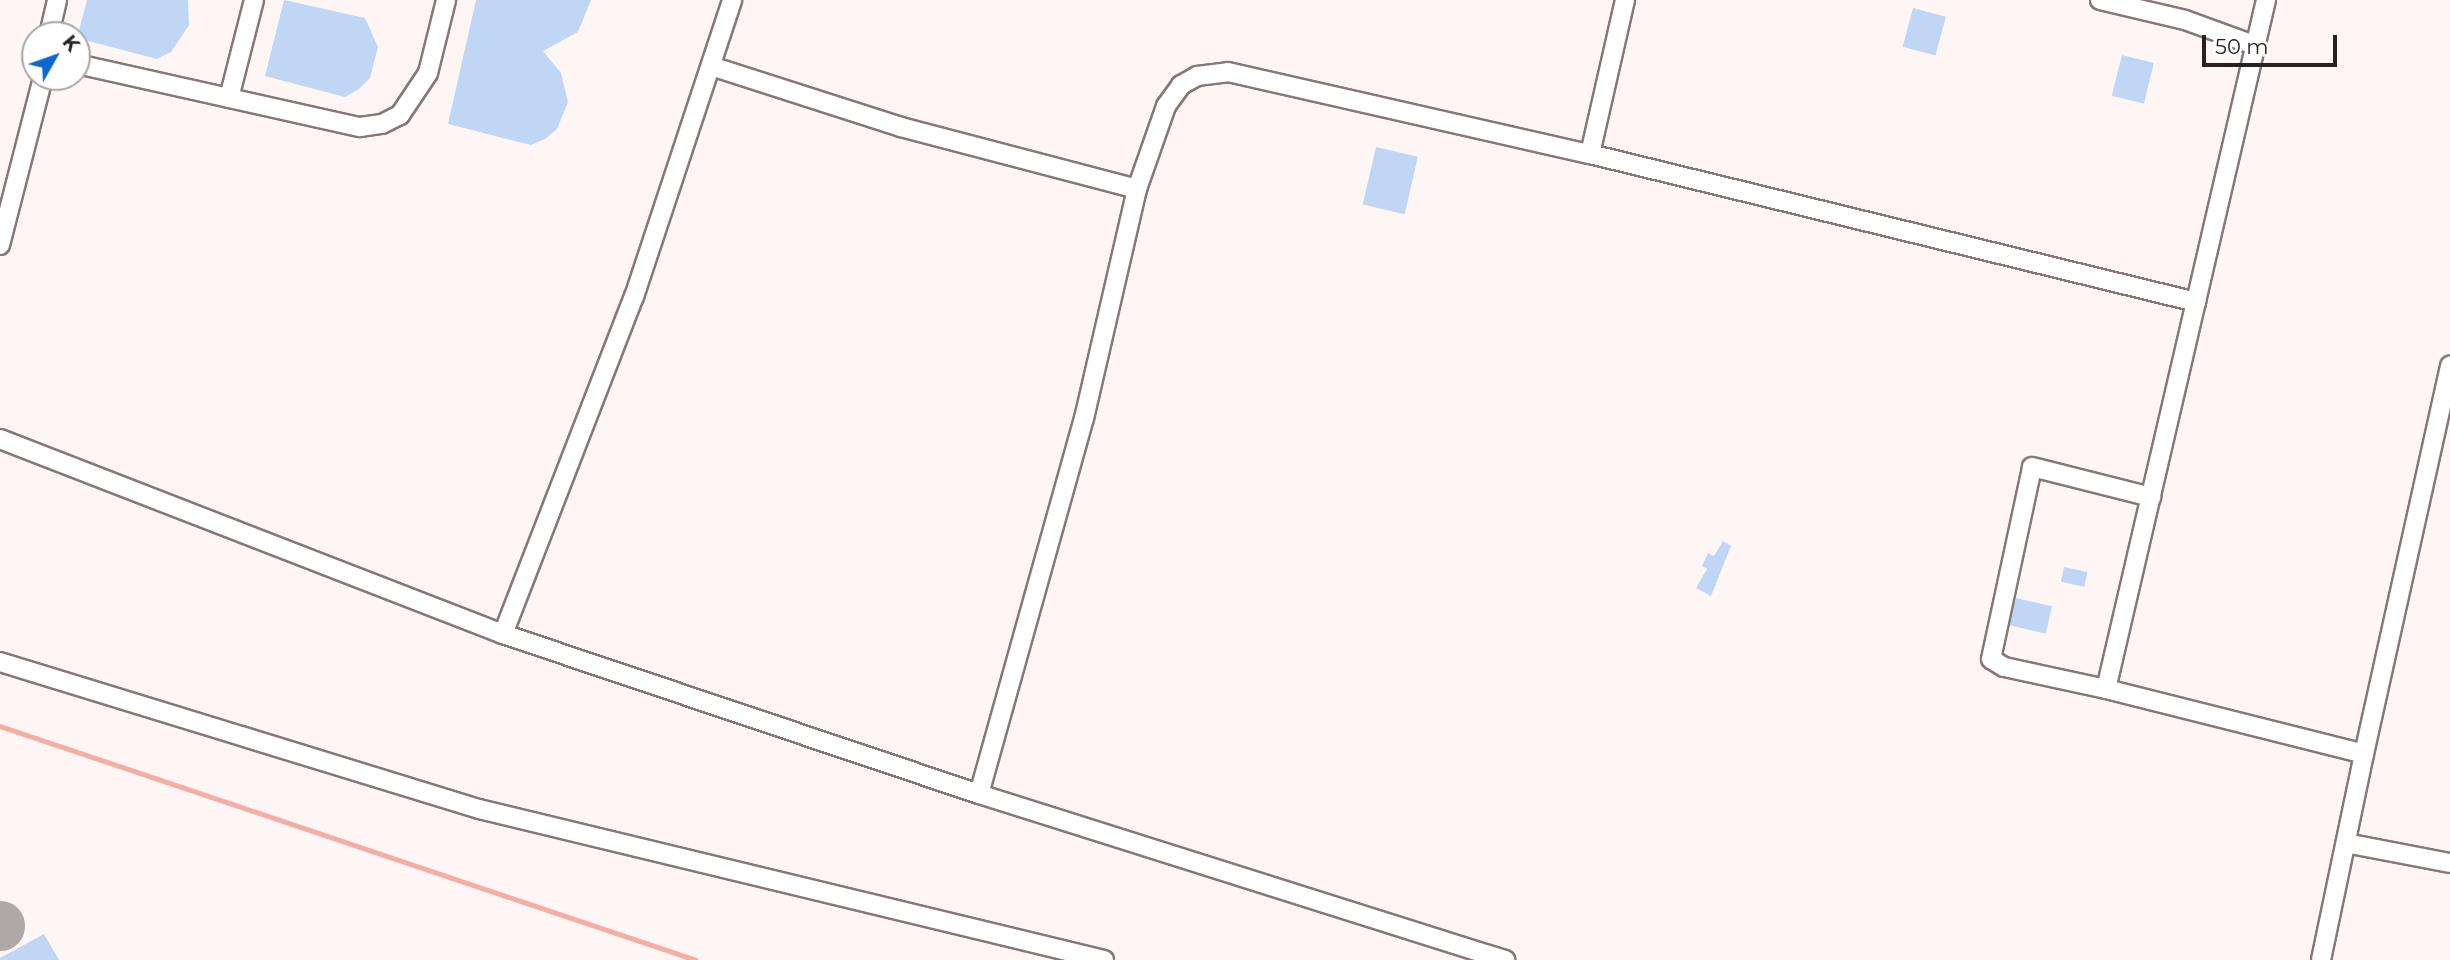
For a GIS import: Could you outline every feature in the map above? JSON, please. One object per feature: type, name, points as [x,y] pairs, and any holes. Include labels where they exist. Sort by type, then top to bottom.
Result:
[{"type":"lane","points":[[52,21],[57,0]]},
{"type":"lane","points":[[229,98],[254,0]]},
{"type":"lane","points":[[91,67],[360,127],[382,124],[400,115],[428,73],[446,0]]},
{"type":"lane","points":[[503,634],[634,297],[732,0]]},
{"type":"lane","points":[[1590,154],[1625,0]]},
{"type":"lane","points":[[2100,0],[2185,20],[2255,45]]},
{"type":"lane","points":[[2106,689],[2266,0]]},
{"type":"lane","points":[[711,65],[901,127],[1137,189]]},
{"type":"lane","points":[[978,794],[1084,418],[1137,189],[1166,106],[1181,85],[1197,76],[1228,72],[1590,154],[2196,302]]},
{"type":"lane","points":[[0,245],[39,91]]},
{"type":"lane","points":[[2321,960],[2450,365]]},
{"type":"lane","points":[[0,439],[503,634],[978,794],[1505,960]]},
{"type":"lane","points":[[2151,497],[2032,467],[1991,659],[2004,667],[2106,689],[2364,754]]},
{"type":"lane","points":[[0,662],[479,808],[1104,960]]},
{"type":"lane","points":[[2346,844],[2450,863]]},
{"type":"building","points":[[87,0],[188,0],[189,25],[171,52],[157,59],[91,42],[91,21],[81,21]]},
{"type":"building","points":[[284,0],[365,18],[378,47],[370,78],[359,89],[345,97],[265,76]]},
{"type":"building","points":[[476,0],[591,0],[578,32],[543,51],[561,73],[568,102],[557,129],[545,139],[531,145],[448,124]]},
{"type":"building","points":[[1913,8],[1946,17],[1935,55],[1903,47]]},
{"type":"building","points":[[2122,55],[2154,63],[2144,104],[2112,96]]},
{"type":"building","points":[[1376,147],[1418,157],[1405,214],[1363,204]]},
{"type":"building","points":[[1723,541],[1731,546],[1711,596],[1696,588],[1707,569],[1702,566],[1708,553],[1714,556]]},
{"type":"building","points":[[2064,567],[2087,572],[2084,587],[2061,582]]},
{"type":"building","points":[[2016,598],[2052,606],[2046,634],[2010,625]]},
{"type":"building","points":[[44,934],[59,960],[0,960],[0,958]]},
{"type":"waterway","points":[[0,726],[696,960]]}]
